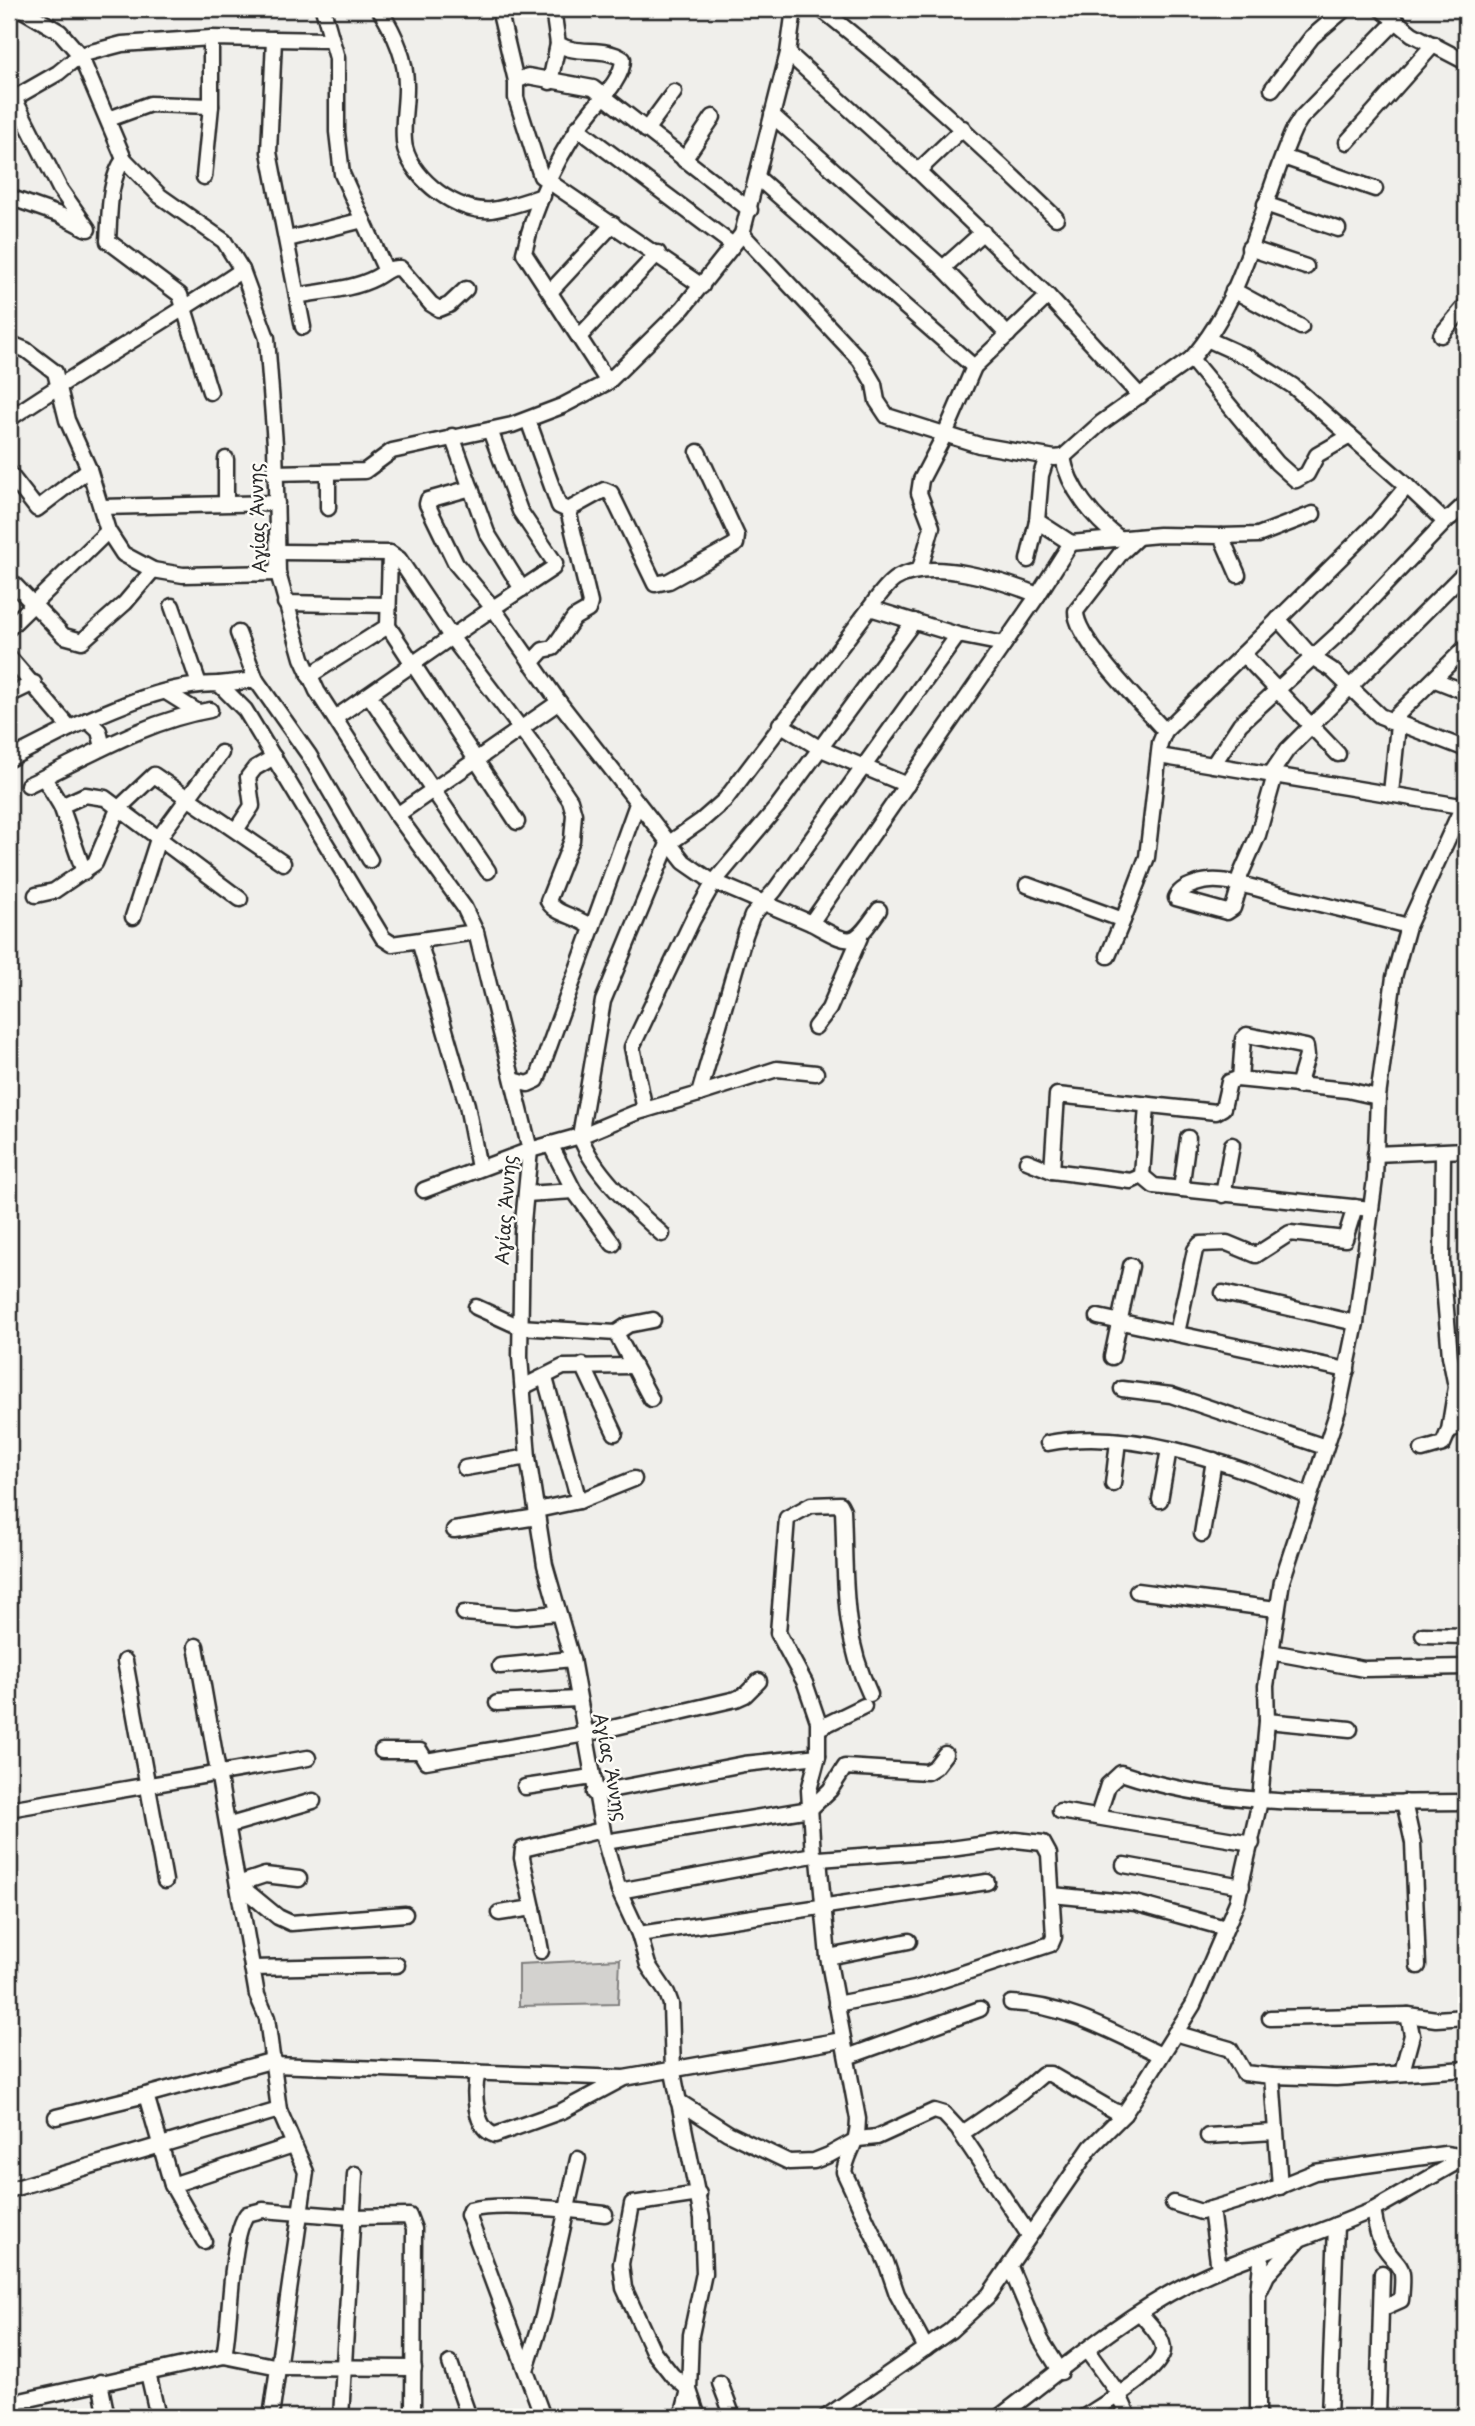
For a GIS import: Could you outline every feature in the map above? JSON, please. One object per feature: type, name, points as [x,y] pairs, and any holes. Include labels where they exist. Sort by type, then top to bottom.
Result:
[{"type":"street","name":"Αγίας Άννης","points":[[21,9],[60,32],[80,55],[124,159],[160,196],[224,241],[242,270],[268,338],[275,444],[273,473],[278,573],[309,676],[397,815],[464,906],[477,932],[530,1150],[520,1327],[528,1457],[537,1514],[557,1613],[572,1659],[603,1836],[619,1891],[639,1934],[648,1965],[667,1993],[671,2004],[673,2072],[699,2194],[705,2262],[691,2335],[689,2390],[682,2417]]},
{"type":"street","points":[[323,9],[337,58],[336,110],[342,174],[386,271]]},
{"type":"street","points":[[379,9],[401,49],[406,87],[404,146],[411,163],[423,179],[451,200],[471,208],[490,210],[543,196]]},
{"type":"street","points":[[499,9],[516,81],[516,98],[536,167],[550,182],[658,253],[702,286]]},
{"type":"street","points":[[550,82],[558,44],[553,9]]},
{"type":"street","points":[[273,473],[365,471],[392,451],[528,419],[608,382],[645,349],[702,286],[738,239],[750,210],[758,178],[788,53],[794,9]]},
{"type":"street","points":[[821,9],[963,128],[1056,218]]},
{"type":"street","points":[[1272,89],[1312,37],[1345,9]]},
{"type":"street","points":[[1381,9],[1395,22],[1466,61]]},
{"type":"street","points":[[576,128],[738,239],[860,360],[874,384],[877,401],[887,416],[979,445],[1047,457],[1063,457],[1101,423],[1191,359],[1207,339],[1233,290],[1283,157],[1301,118],[1395,22]]},
{"type":"street","points":[[205,177],[211,106],[211,38]]},
{"type":"street","points":[[88,229],[60,188],[11,99],[58,72],[80,55],[136,42],[211,38],[330,40]]},
{"type":"street","points":[[274,39],[269,152],[303,327]]},
{"type":"street","points":[[558,44],[565,49],[614,54],[623,60],[621,72],[576,128],[554,167],[524,253],[608,382]]},
{"type":"street","points":[[1347,142],[1434,44]]},
{"type":"street","points":[[788,53],[983,232],[1048,296],[1140,396]]},
{"type":"street","points":[[516,81],[528,76],[550,82],[580,85],[604,96],[750,210]]},
{"type":"street","points":[[646,130],[674,92]]},
{"type":"street","points":[[109,119],[149,104],[211,106]]},
{"type":"street","points":[[772,115],[943,268],[1008,335]]},
{"type":"street","points":[[684,160],[713,117]]},
{"type":"street","points":[[918,171],[963,128]]},
{"type":"street","points":[[1283,157],[1376,189]]},
{"type":"street","points":[[108,241],[113,181],[124,159]]},
{"type":"street","points":[[758,178],[974,367]]},
{"type":"street","points":[[9,197],[60,215],[88,229],[180,295],[211,392]]},
{"type":"street","points":[[1265,204],[1338,229]]},
{"type":"street","points":[[288,239],[363,220]]},
{"type":"street","points":[[550,292],[613,224]]},
{"type":"street","points":[[943,268],[983,232]]},
{"type":"street","points":[[1249,248],[1306,267]]},
{"type":"street","points":[[580,336],[658,253]]},
{"type":"street","points":[[297,296],[353,286],[391,267],[400,268],[439,309],[449,305],[466,289]]},
{"type":"street","points":[[9,419],[58,384],[183,310],[242,270]]},
{"type":"street","points":[[1233,290],[1301,327]]},
{"type":"street","points":[[920,569],[932,527],[919,486],[974,367],[1048,296]]},
{"type":"street","points":[[1441,335],[1466,305]]},
{"type":"street","points":[[1207,339],[1249,358],[1283,379],[1408,486],[1443,520],[1447,520]]},
{"type":"street","points":[[9,343],[50,365],[67,420],[89,470],[108,531],[123,554],[153,570],[183,575],[278,573]]},
{"type":"street","points":[[1191,359],[1277,463],[1296,480],[1307,474],[1317,455],[1350,436]]},
{"type":"street","points":[[528,419],[559,506],[568,510]]},
{"type":"street","points":[[335,718],[522,589],[555,563],[520,511],[489,430]]},
{"type":"street","points":[[452,436],[488,533],[522,589]]},
{"type":"street","points":[[568,510],[604,490],[608,491],[655,584],[669,581],[736,544],[737,536],[698,452]]},
{"type":"street","points":[[1028,560],[1037,521],[1041,475],[1047,457]]},
{"type":"street","points":[[1063,457],[1069,478],[1086,504],[1119,538]]},
{"type":"street","points":[[226,459],[226,502]]},
{"type":"street","points":[[9,473],[37,509],[89,470]]},
{"type":"street","points":[[328,473],[328,508]]},
{"type":"street","points":[[1108,956],[1147,858],[1159,756],[1165,731],[1377,522],[1408,486]]},
{"type":"street","points":[[471,488],[428,500],[427,504],[456,564],[493,608],[559,702],[668,844],[696,871],[714,882],[846,940],[860,937]]},
{"type":"street","points":[[101,507],[226,502],[276,503]]},
{"type":"street","points":[[1213,765],[1232,733],[1466,503]]},
{"type":"street","points":[[531,663],[543,650],[553,648],[574,618],[588,610],[590,603],[568,510]]},
{"type":"street","points":[[1037,521],[1071,543],[1138,537],[1258,535],[1312,514]]},
{"type":"street","points":[[9,628],[108,531]]},
{"type":"street","points":[[1221,536],[1238,575]]},
{"type":"street","points":[[1138,537],[1121,553],[1076,611],[1076,622],[1091,646],[1165,731]]},
{"type":"street","points":[[811,923],[1038,595],[1071,543]]},
{"type":"street","points":[[279,552],[390,553],[399,559],[452,638],[570,800],[574,814],[572,840],[549,904],[556,911],[582,918],[592,928]]},
{"type":"street","points":[[390,553],[388,626],[517,822]]},
{"type":"street","points":[[662,1234],[601,1171],[585,1150],[580,1136],[603,1001],[668,844],[724,800],[780,724],[894,580],[920,569],[991,579],[1038,595]]},
{"type":"street","points":[[9,579],[64,636],[82,641],[125,603],[153,570]]},
{"type":"street","points":[[1408,926],[1240,885],[1240,876],[1258,835],[1273,775],[1287,750],[1463,580]]},
{"type":"street","points":[[285,603],[388,605]]},
{"type":"street","points":[[172,606],[199,684]]},
{"type":"street","points":[[870,608],[958,635],[1004,644]]},
{"type":"street","points":[[1278,619],[1312,657],[1394,723],[1466,749]]},
{"type":"street","points":[[645,1110],[632,1047],[693,919],[714,882],[821,749],[915,621]]},
{"type":"street","points":[[309,676],[388,626]]},
{"type":"street","points":[[238,633],[256,680],[309,755],[370,860]]},
{"type":"street","points":[[699,1094],[745,935],[761,903],[775,890],[958,635]]},
{"type":"street","points":[[1391,793],[1394,723],[1464,649]]},
{"type":"street","points":[[1243,654],[1338,754]]},
{"type":"street","points":[[9,657],[70,728]]},
{"type":"street","points":[[9,759],[131,701],[199,684],[256,680]]},
{"type":"street","points":[[1435,680],[1466,692]]},
{"type":"street","points":[[9,695],[34,683]]},
{"type":"street","points":[[219,684],[244,710],[383,938],[393,943],[477,932]]},
{"type":"street","points":[[29,785],[103,747],[167,720],[204,711],[166,692]]},
{"type":"street","points":[[166,692],[167,720]]},
{"type":"street","points":[[369,695],[488,871]]},
{"type":"street","points":[[397,815],[559,702]]},
{"type":"street","points":[[87,720],[99,731],[103,747]]},
{"type":"street","points":[[780,724],[821,749],[907,785]]},
{"type":"street","points":[[133,917],[158,839],[221,753]]},
{"type":"street","points":[[826,2417],[926,2348],[967,2317],[989,2295],[1098,2138],[1124,2113],[1193,2005],[1242,1886],[1260,1801],[1267,1721],[1266,1686],[1276,1609],[1347,1370],[1356,1323],[1371,1209],[1378,1097],[1394,977],[1408,926],[1464,803],[1159,756]]},
{"type":"street","points":[[236,830],[252,806],[248,776],[255,768],[274,757]]},
{"type":"street","points":[[36,895],[54,891],[83,872],[101,853],[118,809],[154,775],[283,863]]},
{"type":"street","points":[[44,778],[61,806],[83,872]]},
{"type":"street","points":[[61,806],[85,795],[96,794],[240,899]]},
{"type":"street","points":[[513,1080],[528,1084],[537,1080],[637,804]]},
{"type":"street","points":[[1450,832],[1466,835]]},
{"type":"street","points":[[1027,885],[1123,920]]},
{"type":"street","points":[[815,1027],[829,1009],[860,937],[879,910]]},
{"type":"street","points":[[419,941],[467,1105],[479,1168]]},
{"type":"street","points":[[1240,1079],[1243,1039],[1247,1035],[1256,1036],[1306,1047],[1307,1056],[1298,1086]]},
{"type":"street","points":[[424,1190],[530,1150],[580,1136],[645,1110],[777,1069],[816,1073]]},
{"type":"street","points":[[1052,1171],[1057,1095],[1216,1112],[1223,1108],[1229,1082],[1240,1079],[1347,1090],[1378,1097]]},
{"type":"street","points":[[1147,1105],[1142,1176],[1150,1184],[1223,1195],[1371,1209]]},
{"type":"street","points":[[1181,1189],[1188,1138]]},
{"type":"street","points":[[550,1144],[574,1191],[613,1244]]},
{"type":"street","points":[[1223,1195],[1232,1145]]},
{"type":"street","points":[[1375,1154],[1466,1150]]},
{"type":"street","points":[[1422,1450],[1443,1444],[1449,1430],[1456,1387],[1443,1287],[1443,1152]]},
{"type":"street","points":[[1027,1161],[1052,1171],[1131,1181],[1142,1176]]},
{"type":"street","points":[[526,1194],[574,1191]]},
{"type":"street","points":[[1177,1333],[1195,1250],[1200,1244],[1227,1243],[1256,1255],[1290,1233],[1345,1239],[1355,1207]]},
{"type":"street","points":[[1112,1357],[1131,1266]]},
{"type":"street","points":[[1223,1293],[1356,1323]]},
{"type":"street","points":[[476,1307],[520,1327],[616,1333],[628,1325],[653,1320]]},
{"type":"street","points":[[1098,1317],[1347,1370]]},
{"type":"street","points":[[616,1333],[651,1399]]},
{"type":"street","points":[[583,1365],[615,1433]]},
{"type":"street","points":[[523,1387],[563,1367],[632,1366]]},
{"type":"street","points":[[545,1378],[579,1501]]},
{"type":"street","points":[[1122,1389],[1171,1395],[1325,1447]]},
{"type":"street","points":[[1449,1430],[1466,1425]]},
{"type":"street","points":[[1048,1443],[1072,1438],[1118,1441],[1169,1449],[1264,1477],[1308,1496]]},
{"type":"street","points":[[1113,1484],[1118,1441]]},
{"type":"street","points":[[1160,1500],[1169,1449]]},
{"type":"street","points":[[465,1468],[528,1457]]},
{"type":"street","points":[[1202,1534],[1213,1460]]},
{"type":"street","points":[[454,1530],[537,1514],[634,1479]]},
{"type":"street","points":[[819,1728],[867,1700],[849,1635],[843,1510],[840,1504],[811,1505],[787,1518],[778,1633],[805,1683],[819,1728],[818,1756],[809,1790],[810,1809],[828,1956],[855,2098],[858,2139],[846,2160],[844,2172],[887,2262],[897,2294],[926,2348]]},
{"type":"street","points":[[1137,1591],[1276,1609]]},
{"type":"street","points":[[464,1613],[516,1617],[557,1613]]},
{"type":"street","points":[[1423,1635],[1466,1636]]},
{"type":"street","points":[[196,1646],[217,1773],[230,1825],[252,1968],[274,2062],[279,2110],[306,2172],[302,2215],[271,2417]]},
{"type":"street","points":[[1271,1651],[1364,1669],[1466,1667]]},
{"type":"street","points":[[500,1666],[572,1659]]},
{"type":"street","points":[[125,1661],[165,1881]]},
{"type":"street","points":[[382,1751],[420,1751],[426,1760],[586,1734],[736,1699],[750,1691],[759,1681]]},
{"type":"street","points":[[497,1703],[578,1699]]},
{"type":"street","points":[[1267,1721],[1350,1729]]},
{"type":"street","points":[[541,1951],[522,1858],[523,1849],[810,1809],[830,1790],[845,1767],[927,1772],[936,1768],[945,1754]]},
{"type":"street","points":[[594,1793],[744,1764],[818,1756]]},
{"type":"street","points":[[9,1809],[308,1758]]},
{"type":"street","points":[[1098,1816],[1108,1785],[1121,1773],[1200,1795],[1260,1801],[1466,1802]]},
{"type":"street","points":[[525,1787],[592,1777]]},
{"type":"street","points":[[230,1825],[313,1801]]},
{"type":"street","points":[[1404,1802],[1413,1843],[1418,1966]]},
{"type":"street","points":[[1060,1811],[1252,1843]]},
{"type":"street","points":[[619,1891],[816,1857],[1031,1841],[1043,1843],[1049,1854],[1051,1944],[915,1990],[836,2004]]},
{"type":"street","points":[[1124,1865],[1242,1886]]},
{"type":"street","points":[[238,1884],[265,1875],[299,1879]]},
{"type":"street","points":[[639,1934],[822,1904],[987,1882]]},
{"type":"street","points":[[238,1884],[278,1917],[290,1923],[405,1914]]},
{"type":"street","points":[[1052,1895],[1135,1903],[1225,1928]]},
{"type":"street","points":[[499,1913],[533,1908]]},
{"type":"street","points":[[828,1956],[909,1941]]},
{"type":"street","points":[[252,1968],[397,1965]]},
{"type":"street","points":[[1011,2003],[1044,2007],[1092,2022],[1161,2055]]},
{"type":"street","points":[[847,2057],[980,2009]]},
{"type":"street","points":[[1402,2072],[1412,2035],[1408,2015]]},
{"type":"street","points":[[1270,2018],[1408,2015],[1436,2019],[1466,2017]]},
{"type":"street","points":[[1175,2033],[1230,2049],[1237,2058],[1240,2071],[1244,2073],[1336,2078],[1466,2069]]},
{"type":"street","points":[[56,2117],[274,2062],[624,2078],[673,2072],[755,2054],[842,2040]]},
{"type":"street","points":[[478,2072],[477,2102],[481,2125],[488,2133],[495,2135],[562,2110],[624,2078]]},
{"type":"street","points":[[961,2134],[1021,2093],[1043,2074],[1051,2074],[1114,2111],[1124,2113]]},
{"type":"street","points":[[1272,2076],[1280,2187]]},
{"type":"street","points":[[146,2095],[172,2185],[204,2242]]},
{"type":"street","points":[[678,2101],[728,2133],[789,2162],[814,2161],[858,2139],[877,2137],[934,2111],[944,2114],[961,2134],[1029,2235]]},
{"type":"street","points":[[9,2190],[159,2143],[279,2110]]},
{"type":"street","points":[[1208,2136],[1274,2132]]},
{"type":"street","points":[[172,2185],[293,2145]]},
{"type":"street","points":[[1173,2203],[1200,2211],[1280,2187],[1315,2172],[1445,2154],[1466,2157]]},
{"type":"street","points":[[999,2417],[1140,2313],[1219,2269],[1373,2210],[1466,2157]]},
{"type":"street","points":[[526,2370],[543,2316],[578,2159]]},
{"type":"street","points":[[341,2417],[355,2174]]},
{"type":"street","points":[[698,2417],[689,2390],[672,2375],[653,2351],[621,2274],[632,2204],[699,2194]]},
{"type":"street","points":[[543,2417],[468,2215],[475,2209],[566,2209],[604,2214]]},
{"type":"street","points":[[1212,2209],[1219,2269]]},
{"type":"street","points":[[224,2356],[242,2220],[255,2210],[351,2217],[409,2216],[414,2221],[413,2417]]},
{"type":"street","points":[[1373,2210],[1380,2242],[1401,2263],[1403,2281],[1401,2300],[1383,2308]]},
{"type":"street","points":[[1329,2417],[1336,2225]]},
{"type":"street","points":[[1258,2292],[1267,2276],[1299,2240]]},
{"type":"street","points":[[1258,2417],[1258,2292],[1262,2253]]},
{"type":"street","points":[[1010,2267],[1041,2340],[1060,2372]]},
{"type":"street","points":[[1378,2417],[1382,2273]]},
{"type":"street","points":[[1084,2417],[1143,2376],[1157,2363],[1164,2351],[1162,2343],[1140,2313]]},
{"type":"street","points":[[1088,2352],[1118,2393],[1129,2417]]},
{"type":"street","points":[[13,2417],[11,2403],[224,2356],[279,2367],[414,2368]]},
{"type":"street","points":[[450,2363],[469,2417]]},
{"type":"street","points":[[148,2373],[158,2417]]},
{"type":"street","points":[[100,2382],[107,2417]]},
{"type":"street","points":[[720,2382],[733,2417]]},
{"type":"shaded area","points":[[620,1959],[618,2004],[519,2006],[519,1964]]}]
